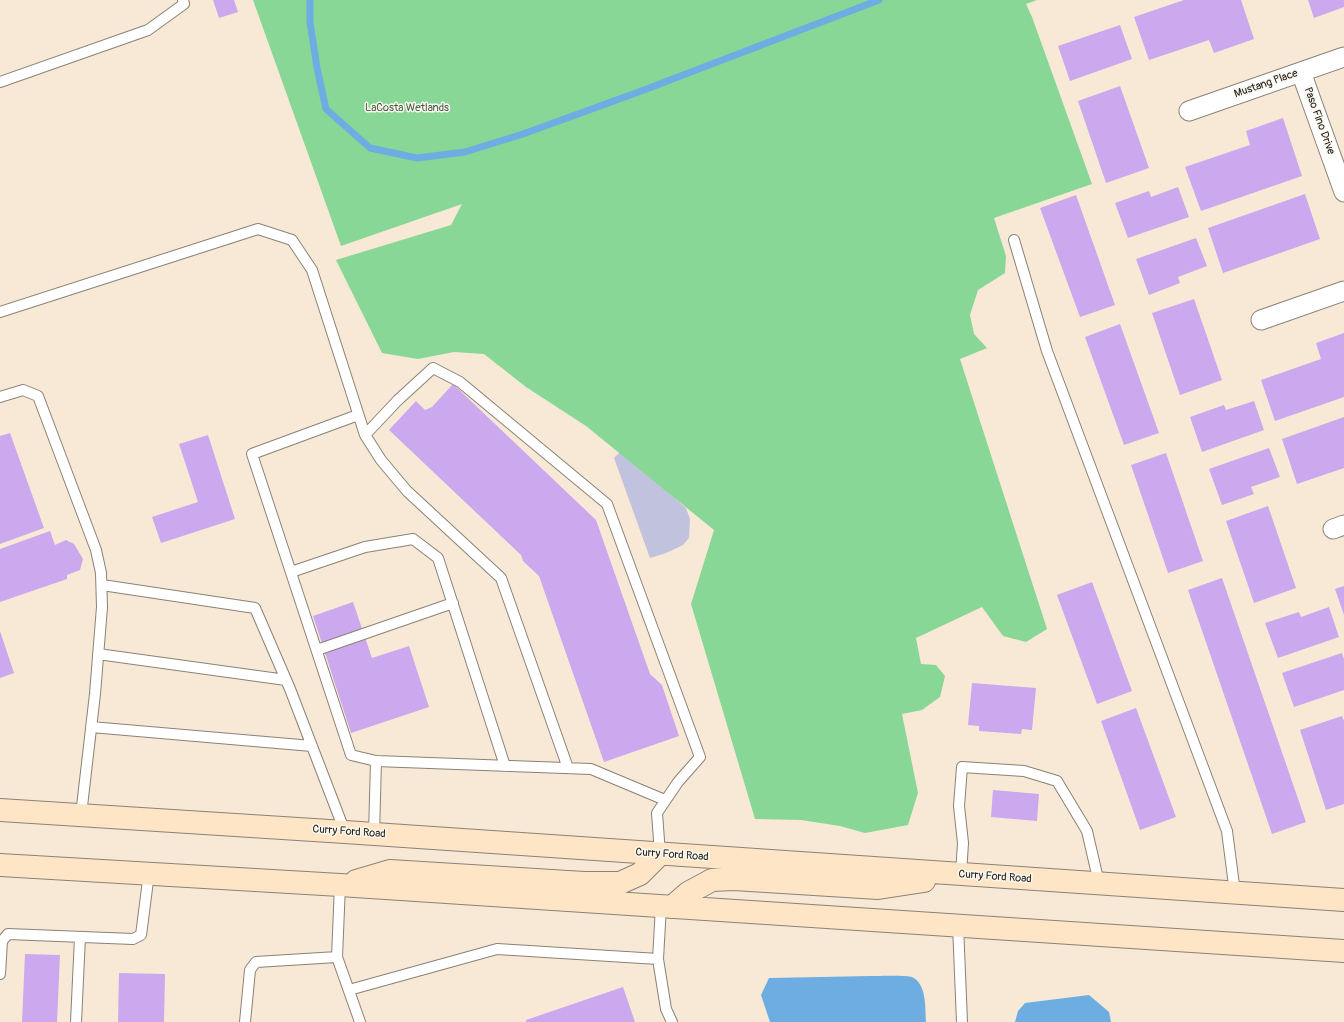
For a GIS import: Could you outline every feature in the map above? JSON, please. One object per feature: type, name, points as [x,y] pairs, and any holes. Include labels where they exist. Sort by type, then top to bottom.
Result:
[{"type":"main road","name":"Curry Ford Road","points":[[0,810],[1344,900]]},
{"type":"main road","points":[[340,885],[390,871],[584,883],[620,883],[640,874],[660,854]]},
{"type":"main road","points":[[0,865],[340,885],[1344,951]]},
{"type":"main road","points":[[667,907],[688,893],[712,880],[734,879],[878,888],[961,874]]},
{"type":"street","name":"Mustang Place","points":[[1189,111],[1344,57]]},
{"type":"street","name":"Paso Fino Drive","points":[[1301,72],[1344,192]]},
{"type":"street","points":[[1261,320],[1344,291]]},
{"type":"lane","points":[[0,82],[148,30],[184,4],[183,0]]},
{"type":"lane","points":[[0,312],[258,229],[292,240],[312,270],[365,435],[381,460],[408,491],[501,578],[568,768]]},
{"type":"lane","points":[[1014,240],[1047,351],[1227,831],[1235,893]]},
{"type":"lane","points":[[365,435],[398,400],[433,368],[460,382],[606,504],[700,757],[678,782],[657,813],[660,854]]},
{"type":"lane","points":[[0,397],[23,390],[38,396],[96,550],[101,573],[102,607],[81,816]]},
{"type":"lane","points":[[358,415],[252,454],[351,755],[376,761],[591,769],[665,800]]},
{"type":"lane","points":[[291,572],[365,547],[413,539],[438,558],[505,766]]},
{"type":"lane","points":[[102,585],[255,608],[286,680],[345,832]]},
{"type":"lane","points":[[316,650],[452,602]]},
{"type":"lane","points":[[98,654],[286,680]]},
{"type":"lane","points":[[91,727],[312,746]]},
{"type":"lane","points":[[374,834],[376,761]]},
{"type":"lane","points":[[961,874],[963,843],[959,806],[962,767],[1024,771],[1057,780],[1088,831],[1099,883]]},
{"type":"lane","points":[[0,974],[2,941],[8,934],[133,939],[141,935],[149,873]]},
{"type":"lane","points":[[340,885],[337,956],[360,1022]]},
{"type":"lane","points":[[667,907],[658,959],[666,1009],[672,1022]]},
{"type":"lane","points":[[958,925],[962,1022]]},
{"type":"lane","points":[[76,1022],[80,937]]},
{"type":"lane","points":[[349,990],[497,949],[658,959]]},
{"type":"lane","points":[[245,1022],[250,970],[256,962],[337,956]]},
{"type":"shaded area","points":[[621,451],[686,508],[690,519],[689,538],[683,545],[666,553],[650,558],[614,458]]},
{"type":"green space","name":"LaCosta Wetlands","points":[[253,0],[1037,0],[1026,4],[1092,184],[994,218],[1006,256],[1005,273],[978,290],[970,315],[974,334],[987,348],[960,359],[1047,629],[1026,642],[1003,636],[982,607],[916,638],[921,664],[936,665],[945,676],[940,697],[922,710],[902,714],[918,793],[908,825],[865,833],[840,826],[801,820],[755,819],[691,604],[714,530],[586,426],[526,387],[484,354],[454,352],[418,359],[382,353],[336,260],[451,225],[462,204],[341,246]]},
{"type":"water","points":[[912,977],[917,980],[920,985],[923,991],[925,1003],[926,1022],[770,1022],[761,995],[769,978]]},
{"type":"water","points":[[1089,995],[1109,1012],[1111,1022],[1015,1022],[1018,1011],[1025,1003]]},
{"type":"building","points":[[213,0],[234,0],[238,12],[219,18]]},
{"type":"building","points":[[1184,0],[1241,0],[1254,39],[1214,53],[1209,40],[1149,60],[1134,17]]},
{"type":"building","points":[[1308,0],[1344,0],[1344,7],[1314,18]]},
{"type":"building","points":[[1120,25],[1132,59],[1070,81],[1058,46]]},
{"type":"building","points":[[1120,86],[1149,168],[1106,183],[1078,101]]},
{"type":"building","points":[[1283,118],[1302,176],[1201,211],[1185,167],[1250,145],[1246,131]]},
{"type":"building","points":[[1178,187],[1189,217],[1128,238],[1115,203],[1149,191],[1151,197]]},
{"type":"building","points":[[1305,194],[1320,239],[1223,273],[1208,228]]},
{"type":"building","points":[[1076,195],[1115,305],[1080,317],[1040,208]]},
{"type":"building","points":[[1196,238],[1207,266],[1178,277],[1180,283],[1149,295],[1136,259]]},
{"type":"building","points":[[1194,299],[1222,380],[1180,395],[1152,313]]},
{"type":"building","points":[[1120,324],[1159,433],[1124,445],[1085,337]]},
{"type":"building","points":[[1344,333],[1344,397],[1275,421],[1261,380],[1321,359],[1316,343]]},
{"type":"building","points":[[453,384],[596,520],[650,674],[662,685],[679,736],[604,762],[539,576],[523,561],[521,555],[389,430],[416,401],[425,410],[432,407]]},
{"type":"building","points":[[1254,401],[1264,430],[1202,452],[1190,417],[1224,405],[1226,410]]},
{"type":"building","points":[[1344,417],[1344,468],[1297,484],[1282,439]]},
{"type":"building","points":[[10,433],[44,528],[0,544],[0,436]]},
{"type":"building","points":[[208,435],[235,519],[161,543],[152,517],[198,502],[179,444]]},
{"type":"building","points":[[1269,448],[1280,477],[1251,487],[1254,494],[1222,505],[1209,469]]},
{"type":"building","points":[[1166,453],[1203,561],[1168,573],[1131,465]]},
{"type":"building","points":[[1268,506],[1296,588],[1254,603],[1226,521]]},
{"type":"building","points":[[50,531],[55,545],[66,540],[74,544],[83,559],[80,570],[67,575],[67,579],[0,602],[0,549]]},
{"type":"building","points":[[1222,578],[1306,822],[1272,834],[1188,590]]},
{"type":"building","points":[[1092,582],[1132,691],[1097,704],[1057,595]]},
{"type":"building","points":[[1344,586],[1344,615],[1335,589]]},
{"type":"building","points":[[353,602],[372,658],[409,646],[429,707],[351,733],[313,616]]},
{"type":"building","points":[[1329,607],[1339,637],[1278,658],[1265,623],[1299,612],[1301,617]]},
{"type":"building","points":[[0,631],[14,673],[0,678]]},
{"type":"building","points":[[1342,653],[1344,659],[1344,690],[1294,707],[1282,673]]},
{"type":"building","points":[[972,683],[1036,688],[1032,730],[1022,729],[1021,734],[979,731],[979,726],[968,725]]},
{"type":"building","points":[[1136,708],[1176,817],[1140,830],[1101,721]]},
{"type":"building","points":[[1342,716],[1344,721],[1344,804],[1326,810],[1300,730]]},
{"type":"building","points":[[993,790],[1039,794],[1037,821],[991,817]]},
{"type":"building","points":[[25,954],[60,955],[57,1022],[22,1022]]},
{"type":"building","points":[[119,973],[165,974],[164,1022],[118,1022]]},
{"type":"building","points":[[623,987],[635,1022],[526,1022],[526,1020]]},
{"type":"waterway","points":[[310,0],[310,22],[317,68],[326,109],[370,148],[417,158],[465,152],[523,134],[644,90],[879,0]]}]
